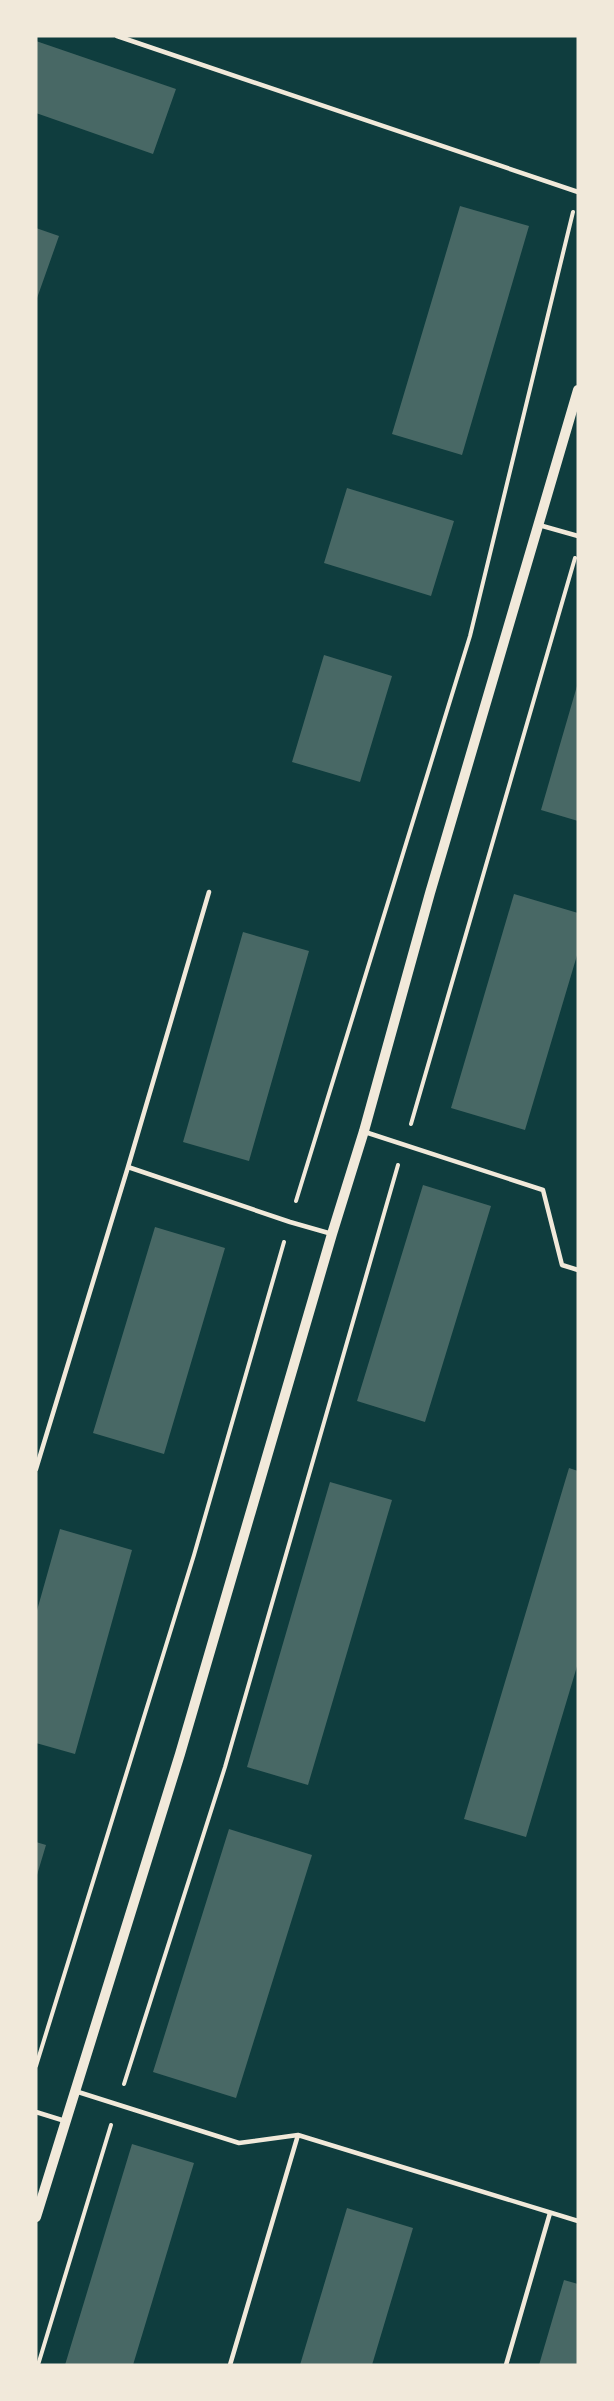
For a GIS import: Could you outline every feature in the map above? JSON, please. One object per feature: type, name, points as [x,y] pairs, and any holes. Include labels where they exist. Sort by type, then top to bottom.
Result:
[{"type":"street","points":[[36,2217],[180,1754],[364,1131],[434,881],[578,390]]},
{"type":"lane","points":[[117,36],[578,192]]},
{"type":"lane","points":[[539,525],[578,536]]},
{"type":"lane","points":[[36,1470],[209,892]]},
{"type":"lane","points":[[364,1131],[543,1190],[562,1265],[578,1270]]},
{"type":"lane","points":[[128,1167],[332,1234]]},
{"type":"lane","points":[[74,2091],[239,2143],[298,2136],[578,2221]]},
{"type":"lane","points":[[36,2112],[65,2121]]},
{"type":"lane","points":[[230,2365],[298,2136]]},
{"type":"lane","points":[[506,2365],[550,2213]]},
{"type":"path","points":[[36,2066],[194,1555],[290,1222],[470,636],[575,204]]},
{"type":"path","points":[[38,2365],[117,2105],[225,1767],[578,548]]},
{"type":"building","points":[[36,41],[176,89],[153,154],[36,113]]},
{"type":"building","points":[[460,206],[529,226],[462,455],[392,434]]},
{"type":"building","points":[[36,228],[59,236],[36,301]]},
{"type":"building","points":[[347,488],[454,521],[431,596],[324,563]]},
{"type":"building","points":[[324,655],[392,676],[360,782],[292,762]]},
{"type":"building","points":[[578,686],[578,821],[541,810]]},
{"type":"building","points":[[514,894],[578,913],[578,952],[525,1130],[451,1108]]},
{"type":"building","points":[[243,932],[309,951],[249,1161],[183,1142]]},
{"type":"building","points":[[423,1185],[491,1206],[425,1422],[357,1401]]},
{"type":"building","points":[[155,1227],[225,1248],[164,1454],[93,1433]]},
{"type":"building","points":[[569,1468],[578,1471],[578,1663],[526,1837],[464,1819]]},
{"type":"building","points":[[330,1482],[392,1500],[308,1785],[247,1767]]},
{"type":"building","points":[[60,1529],[132,1550],[75,1754],[36,1743],[36,1614]]},
{"type":"building","points":[[229,1829],[312,1855],[236,2098],[153,2072]]},
{"type":"building","points":[[36,1842],[46,1845],[37,1875],[36,1875]]},
{"type":"building","points":[[132,2144],[194,2163],[133,2365],[65,2365]]},
{"type":"building","points":[[347,2208],[413,2228],[372,2365],[300,2365]]},
{"type":"building","points":[[564,2280],[578,2284],[578,2365],[539,2365]]}]
